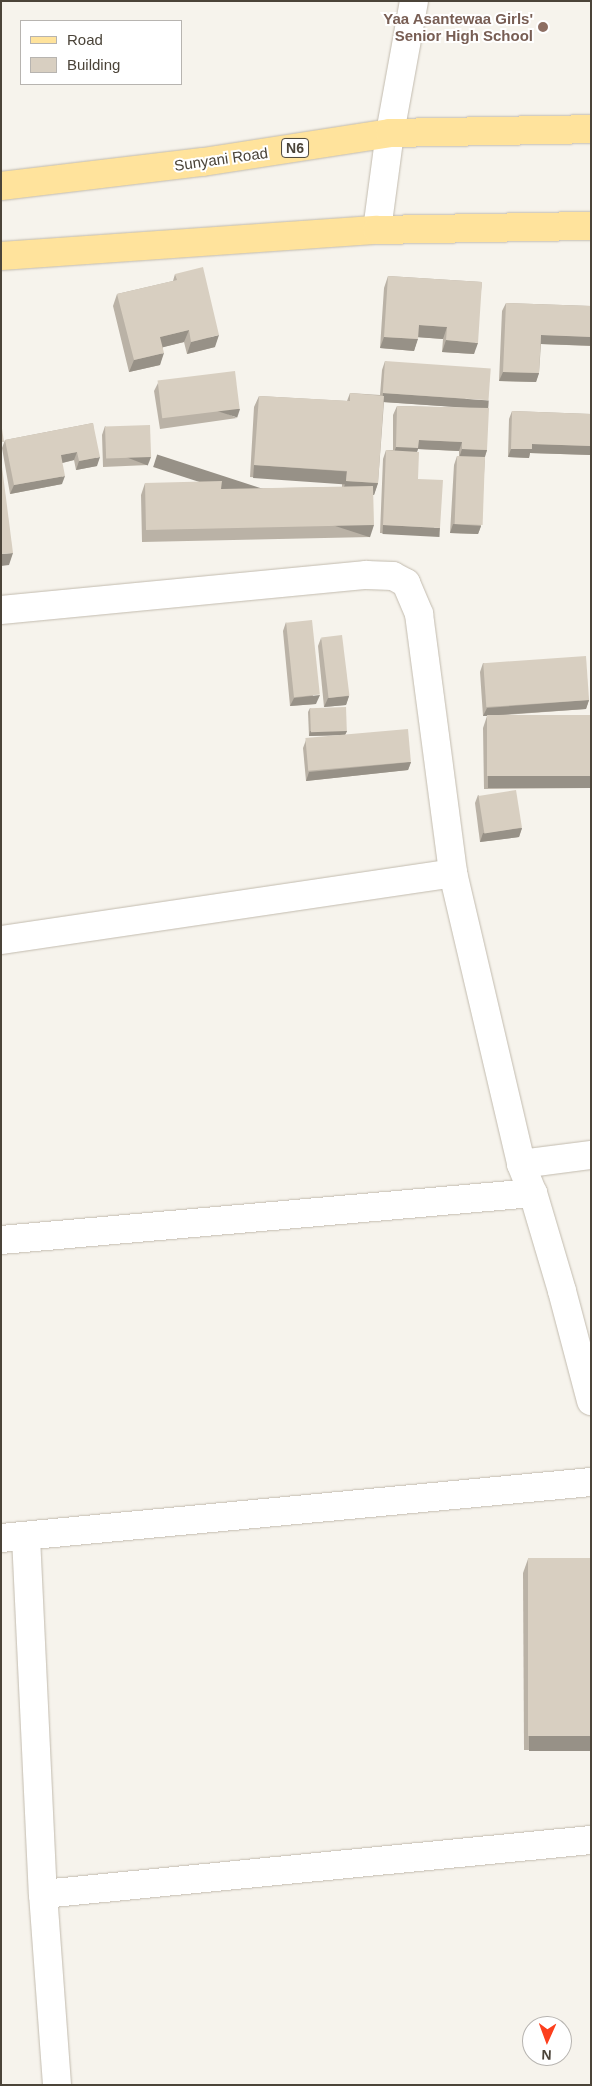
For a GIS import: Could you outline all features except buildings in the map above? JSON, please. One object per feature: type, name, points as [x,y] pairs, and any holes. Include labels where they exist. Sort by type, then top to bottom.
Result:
[{"type":"main road","name":"Sunyani Road","points":[[1,186],[203,162],[390,133],[591,129]]},
{"type":"main road","points":[[1,256],[377,230],[591,226]]},
{"type":"street","points":[[377,230],[390,133],[414,1]]},
{"type":"street","points":[[1,610],[366,575],[393,576],[406,583],[420,614],[452,873],[521,1164],[533,1193],[591,1401]]},
{"type":"street","points":[[1,940],[452,873]]},
{"type":"street","points":[[521,1164],[591,1155]]},
{"type":"street","points":[[1,1240],[533,1193]]},
{"type":"street","points":[[57,2085],[14,1538],[591,1482]]},
{"type":"street","points":[[43,1894],[591,1840]]},
{"type":"place","name":"Yaa Asantewaa Girls' Senior High School","points":[[543,27]]}]
